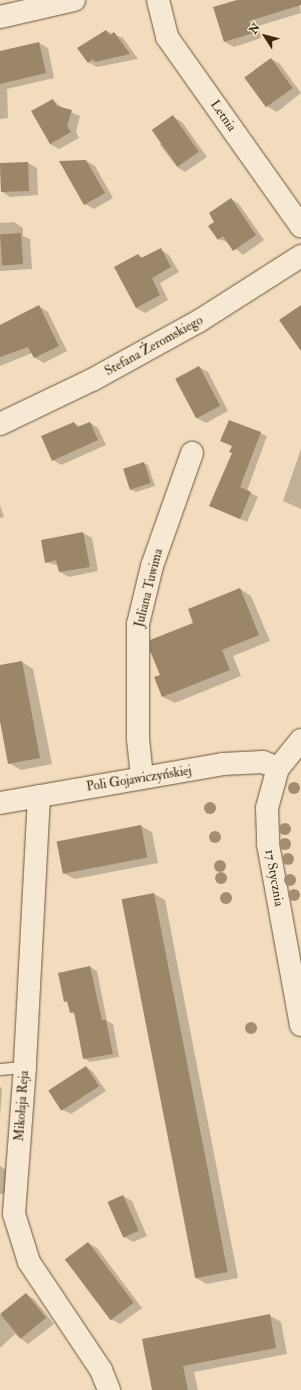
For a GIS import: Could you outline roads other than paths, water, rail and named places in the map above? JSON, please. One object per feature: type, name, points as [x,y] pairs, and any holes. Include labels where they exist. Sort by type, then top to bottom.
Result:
[{"type":"street","points":[[0,18],[74,0]]},
{"type":"street","name":"Letnia","points":[[158,0],[167,37],[301,226]]},
{"type":"street","name":"Stefana Żeromskiego","points":[[0,424],[92,380],[199,321],[301,256]]},
{"type":"street","name":"Juliana Tuwima","points":[[142,777],[138,739],[138,624],[152,566],[192,453]]},
{"type":"street","name":"17 Stycznia","points":[[301,740],[278,768],[267,808],[268,844],[301,1025]]},
{"type":"street","name":"Poli Gojawiczyńskiej","points":[[0,803],[142,777],[207,769],[223,764],[263,762],[278,768]]},
{"type":"street","name":"Mikołaja Reja","points":[[39,796],[25,1067],[14,1214],[29,1262],[100,1370],[109,1390]]},
{"type":"lane","points":[[0,1069],[25,1067]]}]
